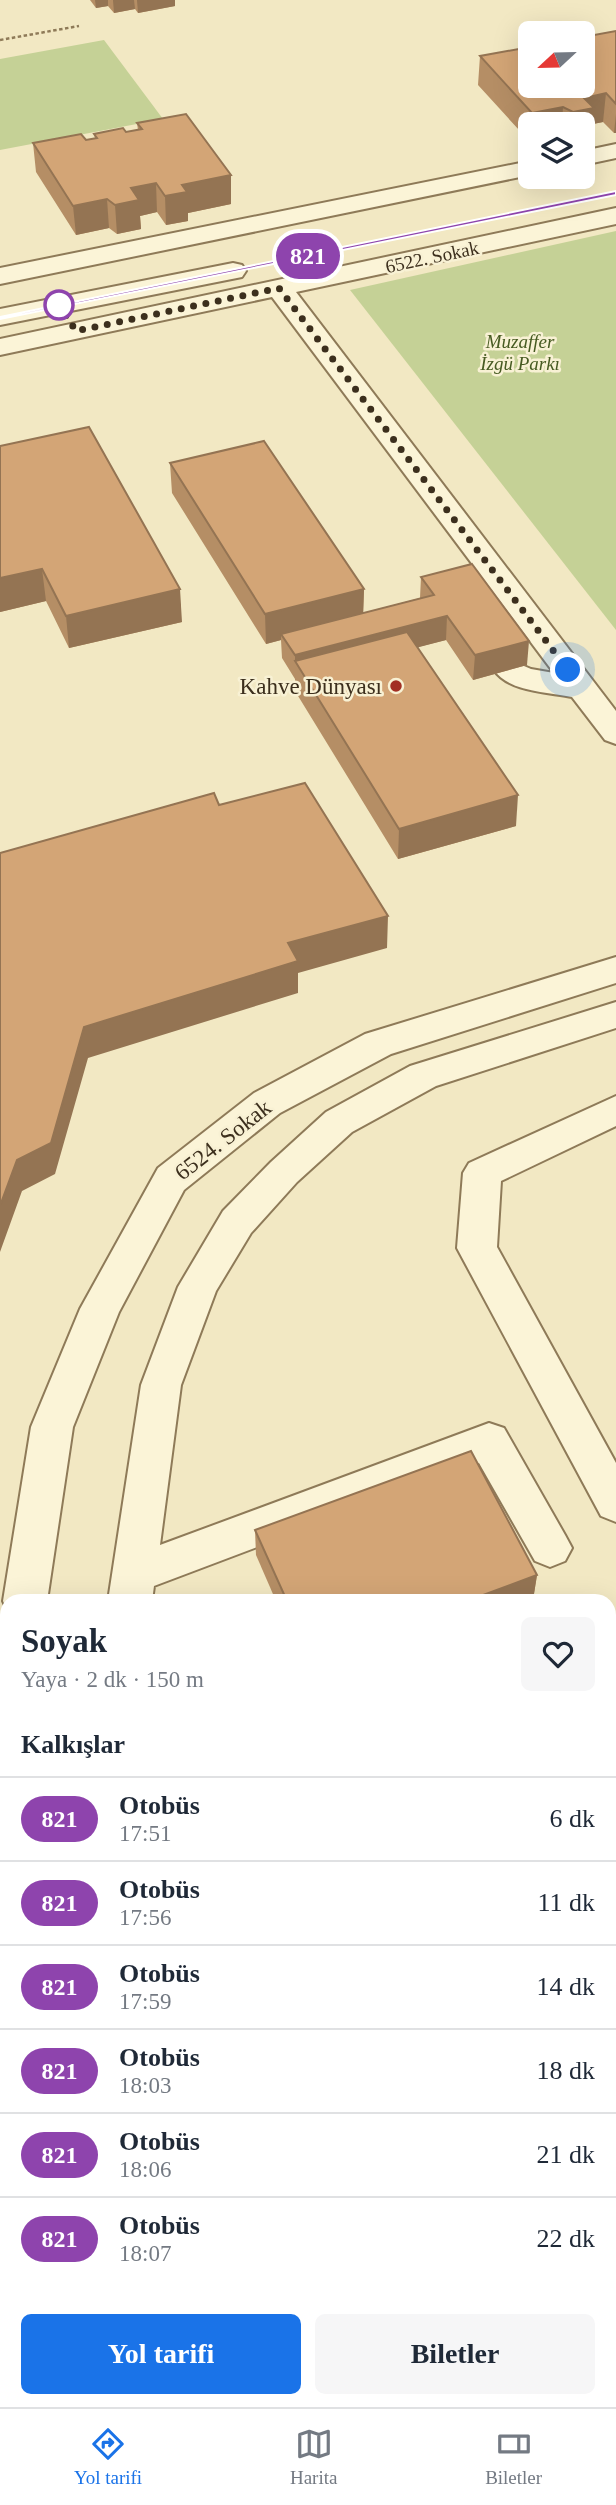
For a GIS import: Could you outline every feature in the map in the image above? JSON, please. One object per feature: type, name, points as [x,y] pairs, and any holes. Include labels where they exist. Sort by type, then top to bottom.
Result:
[{"type":"street","points":[[595,155],[616,151]]},
{"type":"street","points":[[0,276],[518,170]]},
{"type":"street","name":"6522. Sokak","points":[[309,257],[616,194]]},
{"type":"street","name":"6522. Sokak","points":[[0,347],[616,216]]},
{"type":"street","points":[[0,317],[255,267]]},
{"type":"street","points":[[279,288],[472,564],[583,689],[616,733]]},
{"type":"street","points":[[510,670],[522,677],[583,689]]},
{"type":"street","name":"6524. Sokak","points":[[26,1594],[52,1427],[100,1309],[171,1179],[267,1103],[378,1044],[616,970]]},
{"type":"street","points":[[132,1588],[161,1385],[198,1287],[237,1222],[284,1172],[339,1122],[423,1076],[616,1016]]},
{"type":"street","points":[[616,1110],[482,1173],[477,1248],[616,1503]]},
{"type":"street","points":[[132,1588],[489,1441],[550,1548]]},
{"type":"path","points":[[0,40],[79,26]]},
{"type":"green space","points":[[104,40],[163,119],[0,150],[0,59]]},
{"type":"green space","name":"Muzaffer İzgü Parkı","points":[[616,231],[616,630],[350,290]]},
{"type":"building","points":[[616,31],[616,104],[606,93],[595,96],[595,35]]},
{"type":"building","points":[[518,49],[518,98],[480,56]]},
{"type":"building","points":[[518,98],[584,98],[594,108],[573,112],[563,107],[531,112]]},
{"type":"building","points":[[186,114],[231,175],[182,185],[187,192],[165,196],[156,183],[131,188],[139,200],[115,205],[107,199],[73,206],[33,143],[81,134],[86,140],[97,138],[94,134],[123,128],[126,132],[142,129],[137,123]]},
{"type":"building","points":[[89,427],[180,589],[66,616],[42,569],[0,578],[0,446]]},
{"type":"building","points":[[264,441],[364,589],[265,614],[170,463]]},
{"type":"building","points":[[472,564],[529,641],[475,655],[447,616],[295,655],[281,634],[434,595],[421,577]]},
{"type":"building","points":[[407,632],[518,795],[399,829],[295,661]]},
{"type":"building","points":[[305,783],[388,916],[288,943],[298,961],[84,1027],[51,1143],[17,1160],[0,1206],[0,853],[214,793],[219,805]]},
{"type":"building","points":[[471,1451],[537,1575],[486,1594],[284,1594],[255,1530]]},
{"type":"bus line","name":"821","points":[[0,317],[616,194]]},
{"type":"place","name":"Kahve Dünyası","points":[[396,686]]},
{"type":"route","points":[[59,305],[76,331],[279,288],[568,670]]}]
